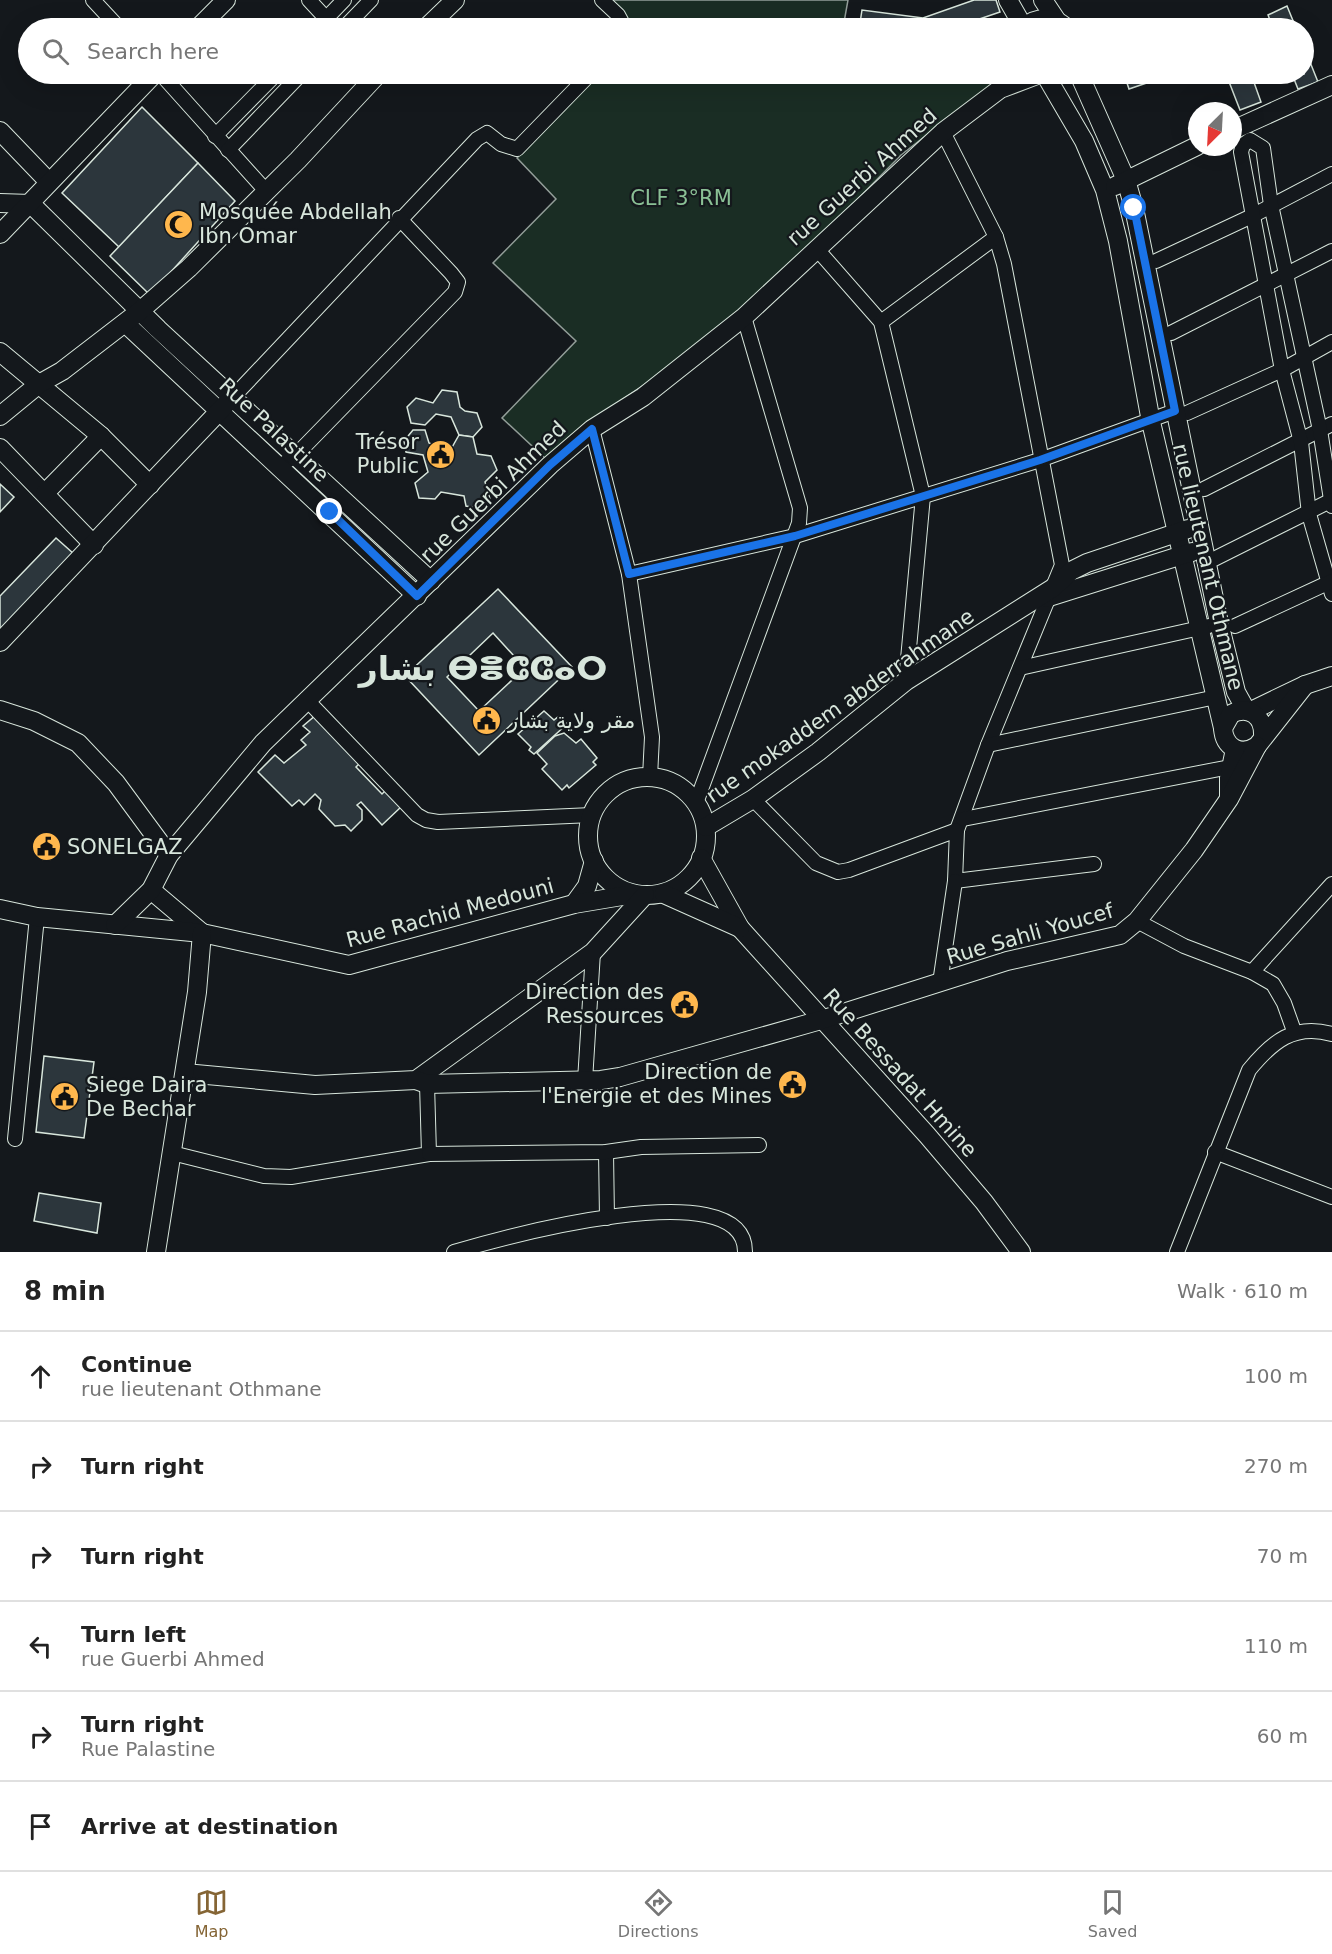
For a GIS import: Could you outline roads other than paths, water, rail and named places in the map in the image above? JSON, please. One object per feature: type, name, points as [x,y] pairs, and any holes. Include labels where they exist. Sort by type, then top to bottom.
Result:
[{"type":"main road","points":[[1008,0],[1018,18]]},
{"type":"main road","points":[[1043,0],[1057,18]]},
{"type":"main road","points":[[206,18],[216,4]]},
{"type":"main road","points":[[434,18],[444,4]]},
{"type":"main road","points":[[0,234],[144,84]]},
{"type":"main road","points":[[0,416],[39,384],[62,371],[125,323],[189,268],[368,84]]},
{"type":"main road","name":"rue Guerbi Ahmed","points":[[115,925],[151,890],[169,855],[263,743],[550,465],[592,429],[643,397],[744,317],[943,132],[1000,84]]},
{"type":"main road","name":"rue lieutenant Othmane","points":[[1049,84],[1080,132],[1105,190],[1118,241],[1151,422],[1223,728]]},
{"type":"main road","name":"rue lieutenant Othmane","points":[[1083,84],[1126,180],[1181,412],[1199,525],[1227,624],[1236,692],[1249,711]]},
{"type":"main road","points":[[1242,126],[1332,85]]},
{"type":"main road","points":[[0,130],[49,182]]},
{"type":"main road","points":[[1105,190],[1188,150]]},
{"type":"main road","points":[[0,203],[31,204]]},
{"type":"main road","name":"Rue Palastine","points":[[31,204],[140,311],[234,396],[431,582]]},
{"type":"main road","name":"Rue Palastine","points":[[125,323],[417,596]]},
{"type":"main road","points":[[0,352],[102,436],[150,485]]},
{"type":"main road","points":[[0,642],[234,396]]},
{"type":"main road","points":[[45,494],[102,436]]},
{"type":"main road","points":[[0,448],[94,545]]},
{"type":"main road","name":"rue mokaddem abderrahmane","points":[[1051,592],[1071,571],[1087,563],[1199,525]]},
{"type":"main road","name":"rue mokaddem abderrahmane","points":[[706,827],[753,799],[818,752],[906,681],[1030,601],[1051,592],[1182,555],[1209,554]]},
{"type":"main road","points":[[1249,711],[1262,722],[1260,741],[1250,750],[1234,749],[1227,744],[1223,728],[1231,714],[1249,711],[1305,685],[1332,676]]},
{"type":"main road","name":"Rue Sahli Youcef","points":[[185,1073],[315,1084],[585,1081],[620,1077],[821,1020],[1007,961],[1120,935],[1137,921],[1176,875],[1229,799],[1260,741],[1305,685]]},
{"type":"main road","points":[[0,710],[34,721],[78,743],[116,783],[169,855]]},
{"type":"main road","points":[[1229,799],[1230,767],[1234,749]]},
{"type":"main road","points":[[650,777],[678,786],[696,803],[706,827],[705,850],[696,870],[680,886],[648,894],[617,887],[604,876],[594,861],[589,846],[588,830],[592,815],[609,791],[628,781],[650,777]]},
{"type":"main road","name":"Rue Bessadat Hmine","points":[[701,858],[740,928],[927,1135],[984,1202],[1020,1252]]},
{"type":"main road","points":[[574,904],[587,886],[594,861]]},
{"type":"main road","points":[[151,890],[202,933],[197,992],[156,1252]]},
{"type":"main road","points":[[422,1082],[593,952],[648,894]]},
{"type":"main road","name":"Rue Bessadat Hmine","points":[[648,894],[740,928]]},
{"type":"main road","name":"Rue Rachid Medouni","points":[[37,917],[202,933],[349,965],[574,904],[648,894]]},
{"type":"main road","points":[[0,909],[37,917]]},
{"type":"street","points":[[93,0],[110,18]]},
{"type":"street","points":[[309,0],[321,18]]},
{"type":"street","points":[[331,18],[344,0]]},
{"type":"street","points":[[354,18],[371,0]]},
{"type":"street","points":[[602,0],[620,18]]},
{"type":"street","points":[[170,84],[266,191]]},
{"type":"street","points":[[215,136],[266,84]]},
{"type":"street","points":[[228,150],[291,84]]},
{"type":"street","points":[[234,396],[477,139],[487,133],[501,144],[517,149],[580,84]]},
{"type":"street","points":[[940,983],[955,882],[960,825],[988,745],[1062,565],[1062,553],[1040,460],[1004,264],[996,237],[943,132]]},
{"type":"street","points":[[1020,668],[1227,624],[1331,586],[1309,514],[1301,442],[1282,370],[1252,216],[1241,152],[1243,145],[1250,140],[1263,148],[1271,205],[1302,357],[1326,427],[1332,502],[1309,514],[1209,554]]},
{"type":"street","points":[[1156,261],[1252,216],[1332,174]]},
{"type":"street","points":[[280,466],[295,456],[455,292],[458,282],[399,219]]},
{"type":"street","points":[[881,322],[996,237]]},
{"type":"street","points":[[816,248],[881,322],[923,496],[906,681]]},
{"type":"street","points":[[1171,333],[1332,251]]},
{"type":"street","points":[[696,803],[795,536],[800,508],[744,317]]},
{"type":"street","points":[[629,574],[795,536],[1040,460],[1181,412],[1282,370],[1332,342]]},
{"type":"street","points":[[1204,489],[1301,442],[1326,427]]},
{"type":"street","points":[[592,429],[629,574],[652,736],[650,777]]},
{"type":"street","points":[[988,745],[1216,697]]},
{"type":"street","points":[[306,699],[417,814],[426,820],[438,822],[592,815]]},
{"type":"street","points":[[753,799],[816,863],[838,872],[849,870],[960,825],[1230,767]]},
{"type":"street","points":[[955,882],[1094,864]]},
{"type":"street","points":[[1252,972],[1332,884]]},
{"type":"street","points":[[15,1139],[37,917]]},
{"type":"street","points":[[1137,921],[1184,946],[1252,972],[1278,990],[1294,1032]]},
{"type":"street","points":[[585,1081],[593,952]]},
{"type":"street","points":[[1177,1252],[1249,1070],[1264,1052],[1294,1032],[1329,1030]]},
{"type":"street","points":[[422,1082],[429,1154]]},
{"type":"street","points":[[172,1153],[264,1176],[291,1178],[429,1154],[606,1152],[641,1147],[759,1145]]},
{"type":"street","points":[[606,1152],[607,1218]]},
{"type":"street","points":[[1215,1152],[1332,1197]]},
{"type":"street","points":[[454,1252],[551,1225],[685,1212],[710,1214],[730,1223],[741,1236],[745,1252]]},
{"type":"place","name":"Mosquée Abdellah Ibn Omar","points":[[178,224]]},
{"type":"place","name":"Trésor Public","points":[[440,454]]},
{"type":"place","name":"مقر ولاية بشار","points":[[487,721]]},
{"type":"place","name":"SONELGAZ","points":[[46,847]]},
{"type":"place","name":"Direction des Ressources","points":[[685,1004]]},
{"type":"place","name":"Direction de l'Energie et des Mines","points":[[793,1084]]},
{"type":"place","name":"Siege Daira De Bechar","points":[[65,1097]]},
{"type":"district","name":"بشار ⴱⴻⵛⵛⴰⵔ","points":[[483,668]]},
{"type":"park label","name":"CLF 3°RM","points":[[681,198]]}]
